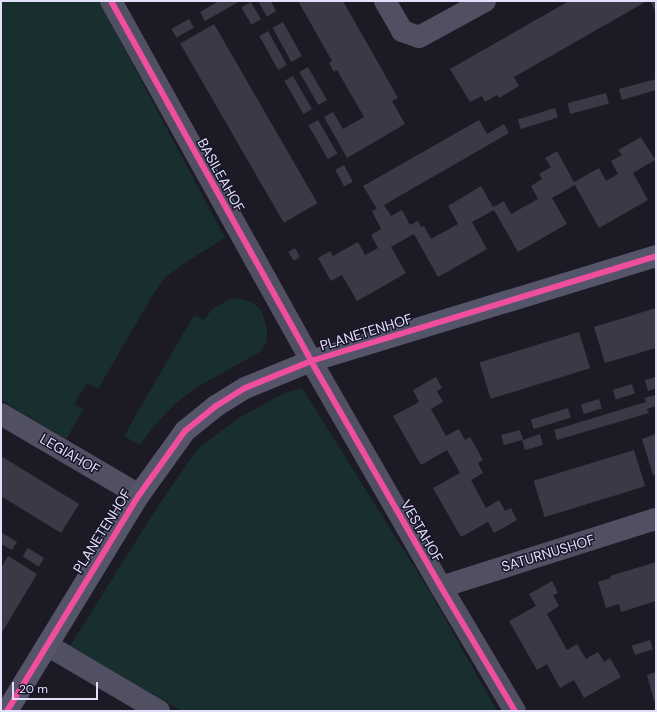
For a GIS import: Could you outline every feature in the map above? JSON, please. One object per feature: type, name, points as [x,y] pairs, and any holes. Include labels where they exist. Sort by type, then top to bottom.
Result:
[{"type":"street","name":"BASILEAHOF","points":[[111,1],[311,361]]},
{"type":"street","points":[[385,1],[402,31],[419,37],[485,1]]},
{"type":"street","name":"PLANETENHOF","points":[[7,711],[138,495],[175,442],[194,422],[245,388],[311,361],[656,256]]},
{"type":"street","name":"VESTAHOF","points":[[311,361],[441,587],[515,711]]},
{"type":"street","name":"LEGIAHOF","points":[[1,414],[138,495]]},
{"type":"street","name":"SATURNUSHOF","points":[[441,587],[656,519]]},
{"type":"street","points":[[47,645],[159,711]]},
{"type":"green space","points":[[1,1],[99,1],[225,238],[183,264],[165,278],[154,293],[98,389],[87,383],[74,404],[84,409],[66,439],[1,400]]},
{"type":"green space","points":[[232,298],[243,299],[255,304],[262,312],[267,328],[267,342],[260,352],[195,388],[174,405],[153,427],[140,445],[124,436],[194,315],[204,320],[212,309]]},
{"type":"green space","points":[[302,388],[430,592],[497,711],[182,711],[70,646],[158,506],[199,447],[239,418],[284,393]]},
{"type":"building","points":[[219,1],[240,1],[205,21],[200,12]]},
{"type":"building","points":[[258,1],[271,1],[276,11],[267,17]]},
{"type":"building","points":[[298,1],[343,1],[398,98],[392,101],[405,124],[347,158],[324,117],[333,112],[343,129],[364,117],[337,70],[334,72],[329,63],[332,61]]},
{"type":"building","points":[[569,1],[647,1],[514,77],[519,86],[499,98],[497,95],[485,102],[482,96],[470,102],[450,69]]},
{"type":"building","points":[[650,1],[656,1],[656,12]]},
{"type":"building","points":[[251,2],[261,19],[251,25],[241,8]]},
{"type":"building","points":[[189,19],[194,28],[176,37],[172,29]]},
{"type":"building","points":[[283,22],[302,56],[291,62],[273,28]]},
{"type":"building","points":[[214,24],[318,203],[284,223],[180,44]]},
{"type":"building","points":[[268,31],[287,65],[278,70],[259,36]]},
{"type":"building","points":[[308,67],[327,100],[318,105],[299,72]]},
{"type":"building","points":[[293,76],[312,109],[303,114],[284,81]]},
{"type":"building","points":[[656,79],[656,90],[622,100],[619,89]]},
{"type":"building","points":[[606,93],[609,104],[570,114],[567,103]]},
{"type":"building","points":[[555,108],[558,118],[521,129],[518,119]]},
{"type":"building","points":[[318,120],[338,154],[328,159],[308,126]]},
{"type":"building","points":[[479,120],[487,134],[504,124],[509,133],[384,205],[391,216],[402,210],[410,225],[418,221],[421,227],[424,226],[431,239],[458,224],[448,206],[481,186],[493,207],[504,201],[511,214],[538,199],[531,186],[542,179],[539,174],[551,167],[545,158],[557,151],[574,182],[599,168],[606,181],[618,174],[611,161],[622,155],[618,150],[641,137],[654,158],[656,157],[656,162],[655,160],[633,173],[648,200],[599,228],[575,185],[552,198],[567,224],[518,252],[494,210],[472,222],[487,249],[438,277],[414,234],[391,247],[406,273],[382,287],[357,301],[342,275],[331,281],[318,258],[330,251],[333,256],[358,242],[365,255],[378,248],[371,235],[381,229],[372,211],[377,209],[363,186]]},
{"type":"building","points":[[344,165],[353,182],[344,186],[335,170]]},
{"type":"building","points":[[295,248],[300,257],[294,261],[288,252]]},
{"type":"building","points":[[656,308],[656,348],[605,363],[594,327]]},
{"type":"building","points":[[579,332],[590,368],[491,399],[480,362]]},
{"type":"building","points":[[436,377],[442,388],[437,391],[443,402],[431,409],[446,436],[459,429],[465,440],[470,437],[483,460],[478,463],[483,473],[471,480],[486,508],[499,500],[505,511],[511,508],[517,520],[494,533],[488,522],[461,537],[433,488],[460,473],[447,450],[421,465],[393,416],[419,402],[413,390]]},
{"type":"building","points":[[656,377],[656,388],[648,391],[645,380]]},
{"type":"building","points":[[632,384],[635,394],[616,399],[613,390]]},
{"type":"building","points":[[656,395],[656,406],[647,409],[649,413],[557,440],[554,430],[646,402],[644,398]]},
{"type":"building","points":[[599,399],[602,409],[584,414],[581,405]]},
{"type":"building","points":[[568,408],[571,418],[534,429],[531,419]]},
{"type":"building","points":[[520,430],[523,440],[540,434],[543,445],[525,450],[522,440],[504,445],[501,435]]},
{"type":"building","points":[[656,434],[656,475],[653,475],[642,439]]},
{"type":"building","points":[[634,450],[645,486],[545,517],[534,481]]},
{"type":"building","points":[[1,456],[79,504],[61,533],[1,496]]},
{"type":"building","points":[[1,532],[17,542],[12,550],[1,544]]},
{"type":"building","points":[[28,548],[44,558],[39,567],[23,556]]},
{"type":"building","points":[[8,556],[37,574],[1,634],[1,568]]},
{"type":"building","points":[[656,562],[656,601],[621,612],[619,604],[606,608],[598,582],[611,578],[610,576]]},
{"type":"building","points":[[552,581],[558,593],[553,595],[559,606],[547,614],[567,650],[577,644],[586,659],[598,652],[604,662],[610,658],[621,677],[584,698],[574,680],[560,688],[547,664],[537,670],[509,621],[536,606],[529,594]]},
{"type":"building","points":[[650,640],[653,650],[635,655],[632,646]]},
{"type":"building","points":[[656,672],[656,701],[654,701],[647,675]]},
{"type":"cycle path","points":[[111,1],[311,361],[441,587],[515,711]]},
{"type":"cycle path","points":[[7,711],[139,495],[185,431],[216,406],[245,388],[311,361],[656,256]]}]
